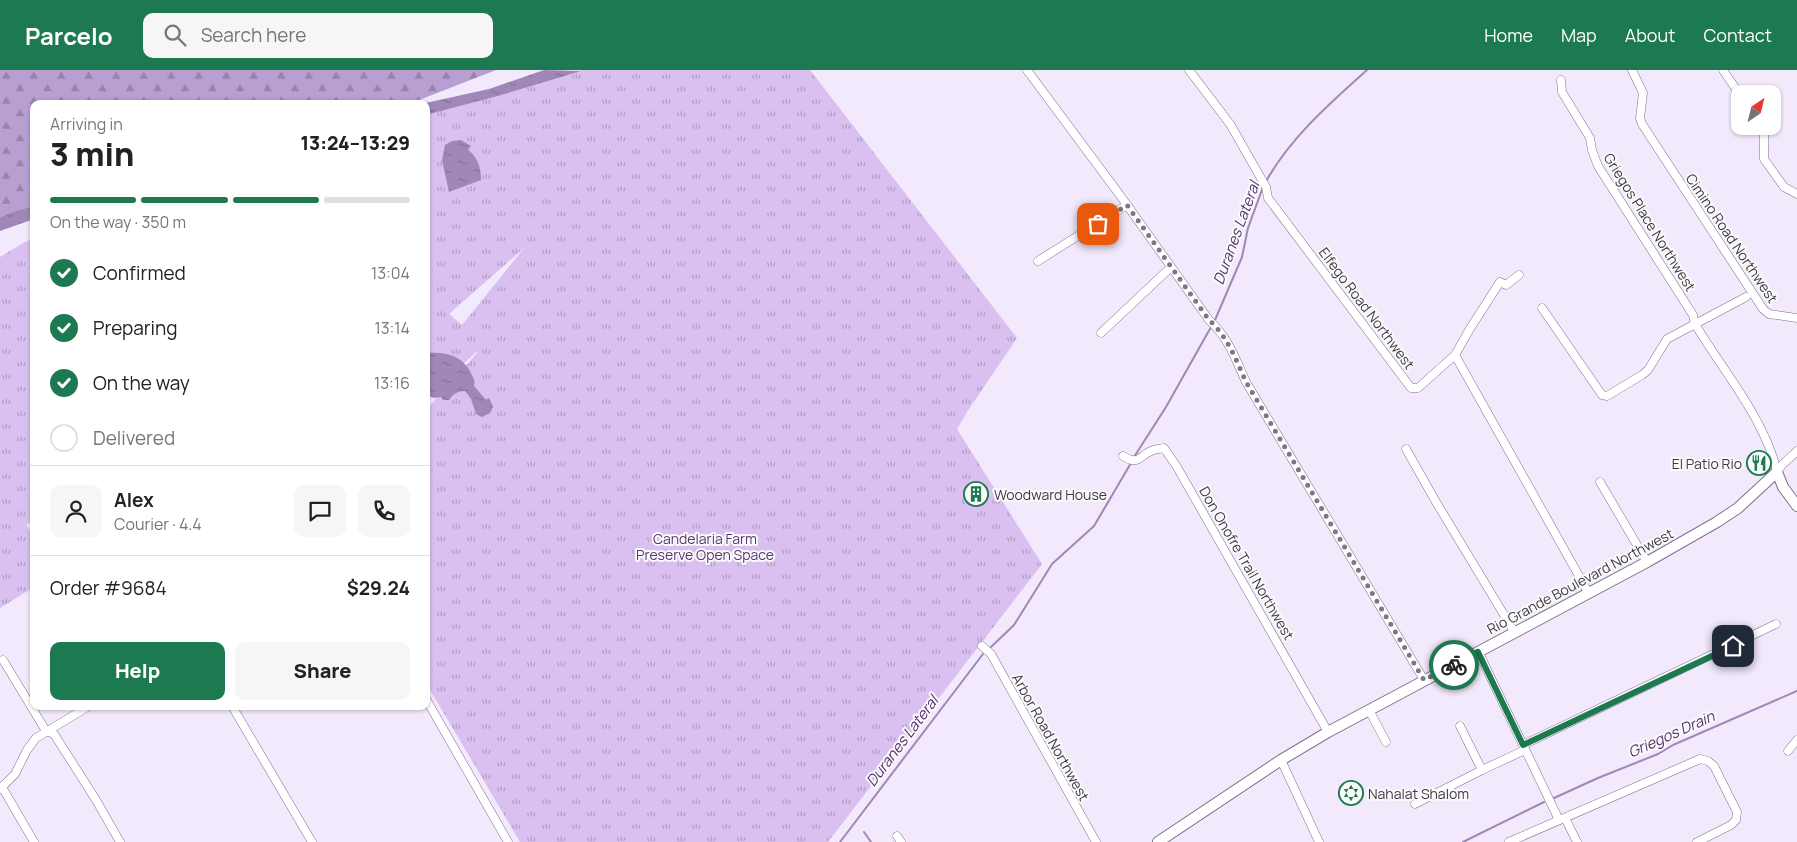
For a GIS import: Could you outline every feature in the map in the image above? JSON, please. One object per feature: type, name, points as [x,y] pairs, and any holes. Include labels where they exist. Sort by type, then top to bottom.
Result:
[{"type":"main road","name":"Rio Grande Boulevard Northwest","points":[[1158,842],[1281,760],[1328,732],[1647,562],[1717,522],[1738,508],[1777,472]]},
{"type":"main road","points":[[1777,472],[1783,487],[1797,506]]},
{"type":"street","points":[[1027,70],[1235,354],[1246,382],[1424,680]]},
{"type":"street","name":"Elfego Road Northwest","points":[[1189,70],[1230,124],[1266,187],[1268,198],[1411,388],[1418,388],[1455,354]]},
{"type":"street","name":"Cimino Road Northwest","points":[[1632,70],[1643,93],[1640,118],[1642,124],[1763,309],[1769,314],[1797,318]]},
{"type":"street","points":[[1723,70],[1733,85]]},
{"type":"street","name":"Griegos Place Northwest","points":[[1561,80],[1562,92],[1590,138],[1598,166],[1693,315],[1695,324],[1750,410],[1773,456],[1777,472]]},
{"type":"street","points":[[1764,135],[1764,158],[1784,187],[1797,194]]},
{"type":"street","points":[[1038,261],[1127,205]]},
{"type":"street","points":[[1102,333],[1171,267]]},
{"type":"street","points":[[1519,274],[1506,284],[1500,282],[1455,354],[1588,592]]},
{"type":"street","points":[[1542,308],[1602,395],[1607,396],[1642,376],[1648,370],[1667,339],[1746,296]]},
{"type":"street","name":"Don Onofre Trail Northwest","points":[[1129,459],[1141,459],[1150,451],[1164,448],[1177,467],[1328,732]]},
{"type":"street","points":[[1406,449],[1515,633]]},
{"type":"street","name":"Rio Grande Boulevard Northwest","points":[[1777,472],[1797,451]]},
{"type":"street","points":[[1600,482],[1647,562]]},
{"type":"street","points":[[1414,804],[1776,624]]},
{"type":"street","name":"Arbor Road Northwest","points":[[982,646],[991,654],[1096,842]]},
{"type":"street","points":[[1478,652],[1524,748],[1562,819],[1577,842]]},
{"type":"street","points":[[3,660],[30,705]]},
{"type":"street","points":[[430,706],[508,842]]},
{"type":"street","points":[[33,710],[46,731],[54,734],[120,842]]},
{"type":"street","points":[[34,842],[1,788],[15,774],[31,744],[46,731],[82,710]]},
{"type":"street","points":[[234,710],[312,842]]},
{"type":"street","points":[[1369,710],[1386,742]]},
{"type":"street","points":[[1460,726],[1482,770]]},
{"type":"street","points":[[1788,751],[1797,740]]},
{"type":"street","points":[[1509,842],[1700,759],[1708,761],[1714,766],[1737,812],[1736,820],[1731,825],[1697,842]]},
{"type":"street","points":[[1281,760],[1319,842]]},
{"type":"green space","points":[[0,70],[496,70],[419,100],[30,100],[30,207],[0,217]]},
{"type":"green space","name":"Candelaria Farm Preserve Open Space","points":[[582,70],[810,70],[1017,338],[957,429],[1042,564],[828,842],[520,842],[430,690],[430,406],[477,353],[430,395],[430,114],[498,96]],"holes":[[[525,247],[462,325],[449,314]]]},
{"type":"green space","points":[[30,240],[30,522],[26,525],[30,531],[30,589],[0,608],[0,257]]},
{"type":"water","points":[[544,70],[581,71],[430,114],[430,102],[489,89]]},
{"type":"water","points":[[461,140],[471,146],[468,150],[478,163],[481,180],[449,192],[442,160],[445,145],[452,141]]},
{"type":"water","points":[[30,207],[30,220],[0,231],[0,217]]},
{"type":"water","points":[[430,353],[447,354],[464,363],[473,378],[474,386],[486,400],[489,398],[493,407],[490,413],[482,417],[476,414],[471,399],[465,391],[456,393],[449,400],[443,400],[441,397],[430,396]]},
{"type":"waterway","name":"Duranes Lateral","points":[[1265,183],[1298,136],[1367,70]]},
{"type":"waterway","name":"Duranes Lateral","points":[[1215,320],[1242,257],[1248,228],[1263,187]]},
{"type":"waterway","name":"Duranes Lateral","points":[[1134,457],[1166,407],[1211,327]]},
{"type":"waterway","name":"Duranes Lateral","points":[[991,647],[1014,625],[1052,564],[1094,526],[1131,463]]},
{"type":"waterway","name":"Duranes Lateral","points":[[840,842],[983,654]]},
{"type":"waterway","name":"Griegos Drain","points":[[1554,798],[1658,754],[1673,745],[1797,691]]},
{"type":"waterway","name":"Griegos Drain","points":[[1463,842],[1544,802]]},
{"type":"waterway","points":[[864,832],[871,842]]},
{"type":"way so far","points":[[1098,224],[1127,205],[1235,354],[1246,382],[1424,680],[1454,665]]},
{"type":"place","name":"El Patio Rio","points":[[1759,463]]},
{"type":"place","name":"Woodward House","points":[[976,494]]},
{"type":"place","name":"Nahalat Shalom","points":[[1351,793]]},
{"type":"route","points":[[1454,665],[1478,652],[1523,745],[1733,646]]}]
